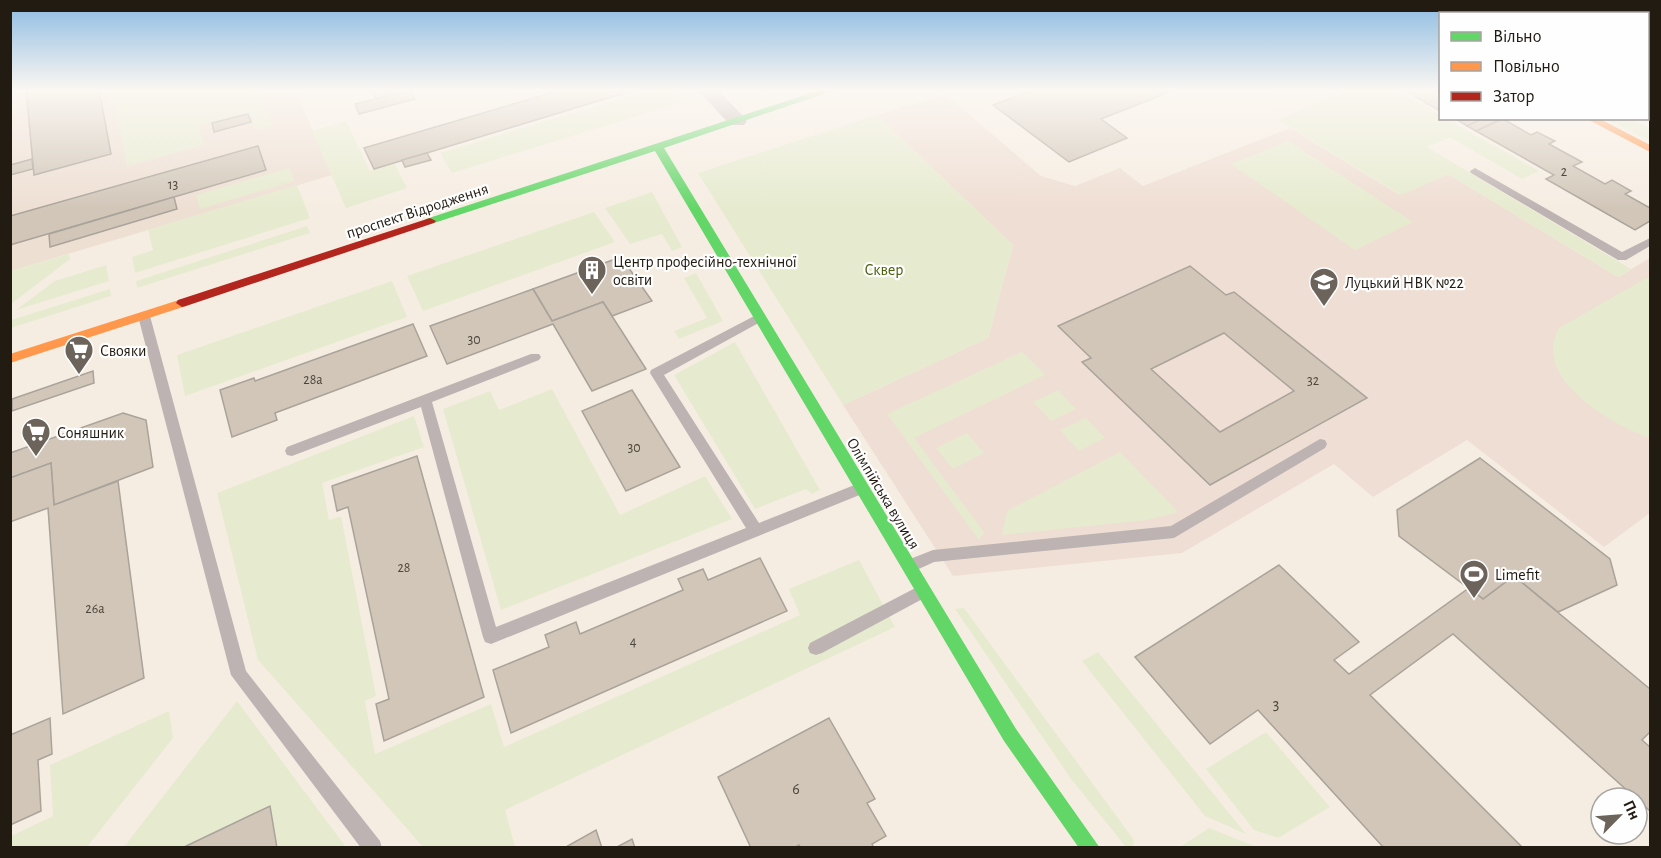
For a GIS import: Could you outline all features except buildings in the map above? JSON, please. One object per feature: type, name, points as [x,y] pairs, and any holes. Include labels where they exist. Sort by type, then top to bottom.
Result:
[{"type":"street","name":"проспект Відродження","points":[[10,359],[714,129]]},
{"type":"street","points":[[1611,129],[1650,149]]},
{"type":"street","name":"Олімпійська вулиця","points":[[659,148],[1010,735],[1090,848]]},
{"type":"lane","points":[[1474,171],[1622,257],[1650,242]]},
{"type":"lane","points":[[144,316],[239,675],[373,848]]},
{"type":"lane","points":[[755,531],[656,373],[760,317]]},
{"type":"lane","points":[[292,451],[535,357]]},
{"type":"lane","points":[[425,399],[491,637],[862,488]]},
{"type":"lane","points":[[908,566],[933,556],[1174,532],[1320,444]]},
{"type":"lane","points":[[816,648],[923,591]]},
{"type":"shaded area","points":[[11,129],[312,129],[332,175],[11,271]]},
{"type":"shaded area","name":"Луцький НВК №22","points":[[892,129],[986,129],[1041,176],[1075,186],[1120,168],[1143,186],[1292,129],[1400,195],[1448,174],[1618,277],[1650,258],[1650,513],[1604,547],[1467,440],[1373,497],[1334,464],[1182,553],[953,576],[843,405],[988,338],[1013,245]]},
{"type":"green space","points":[[120,129],[199,129],[204,145],[127,166]]},
{"type":"green space","points":[[350,129],[370,171],[395,164],[407,188],[346,208],[312,131]]},
{"type":"green space","points":[[519,129],[594,129],[452,173],[440,153]]},
{"type":"green space","name":"Сквер","points":[[834,129],[892,129],[1013,245],[988,338],[843,405],[698,173]]},
{"type":"green space","points":[[1293,129],[1465,129],[1539,171],[1522,179],[1450,137],[1427,147],[1631,269],[1618,277],[1448,174],[1401,195]]},
{"type":"green space","points":[[1626,129],[1650,129],[1650,141]]},
{"type":"green space","points":[[1288,141],[1413,222],[1355,250],[1231,164]]},
{"type":"green space","points":[[290,168],[294,181],[200,209],[196,195]]},
{"type":"green space","points":[[297,185],[310,218],[135,273],[132,257],[153,250],[148,230]]},
{"type":"green space","points":[[652,192],[682,247],[672,251],[662,234],[630,244],[605,208]]},
{"type":"green space","points":[[594,212],[615,242],[423,311],[407,276]]},
{"type":"green space","points":[[307,226],[310,233],[137,288],[136,281]]},
{"type":"green space","points":[[69,254],[70,259],[11,304],[11,271]]},
{"type":"green space","points":[[106,265],[109,281],[16,310],[55,281]]},
{"type":"green space","points":[[696,273],[723,321],[679,339],[674,331],[707,318],[684,278]]},
{"type":"green space","points":[[1650,276],[1650,438],[1616,422],[1579,397],[1565,381],[1556,364],[1553,347],[1559,328]]},
{"type":"green space","points":[[392,281],[407,317],[185,396],[177,355]]},
{"type":"green space","points":[[110,289],[111,296],[11,328],[11,320]]},
{"type":"green space","points":[[735,342],[820,490],[812,494],[806,489],[755,509],[674,375]]},
{"type":"green space","points":[[1022,352],[1045,375],[914,438],[984,532],[979,540],[887,414]]},
{"type":"green space","points":[[552,389],[620,515],[705,476],[732,519],[501,610],[443,409],[490,391],[499,410]]},
{"type":"green space","points":[[1058,390],[1076,409],[1051,421],[1033,402]]},
{"type":"green space","points":[[414,416],[424,447],[322,483],[329,520],[341,516],[376,696],[365,701],[375,754],[491,704],[504,747],[800,615],[789,589],[859,560],[895,627],[505,810],[515,847],[423,847],[258,660],[217,493]]},
{"type":"green space","points":[[1086,418],[1105,438],[1079,451],[1060,430]]},
{"type":"green space","points":[[967,433],[984,453],[953,469],[936,448]]},
{"type":"green space","points":[[1120,452],[1178,512],[1147,520],[1002,535],[1007,511]]},
{"type":"green space","points":[[964,608],[1134,840],[1133,847],[1126,847],[1071,779],[955,609]]},
{"type":"green space","points":[[1098,652],[1246,834],[1205,816],[1082,661]]},
{"type":"green space","points":[[237,701],[346,847],[123,848]]},
{"type":"green space","points":[[169,711],[173,738],[87,847],[11,847],[11,836],[53,816],[50,765]]},
{"type":"green space","points":[[1266,732],[1330,807],[1278,838],[1254,830],[1206,769]]},
{"type":"green space","points":[[1209,828],[1257,847],[1180,847]]},
{"type":"traffic: fast","points":[[430,221],[711,129]]},
{"type":"traffic: fast","points":[[659,148],[1010,735],[1091,848]]},
{"type":"traffic: slow","points":[[1611,129],[1650,149]]},
{"type":"traffic: slow","points":[[10,359],[182,303]]},
{"type":"traffic: jam","points":[[182,303],[430,221]]},
{"type":"place","name":"Центр професійно-технічної освіти","points":[[592,296]]},
{"type":"place","name":"Луцький НВК №22","points":[[1324,308]]},
{"type":"place","name":"Свояки","points":[[79,376]]},
{"type":"place","name":"Соняшник","points":[[36,458]]},
{"type":"place","name":"Limefit","points":[[1474,600]]}]
